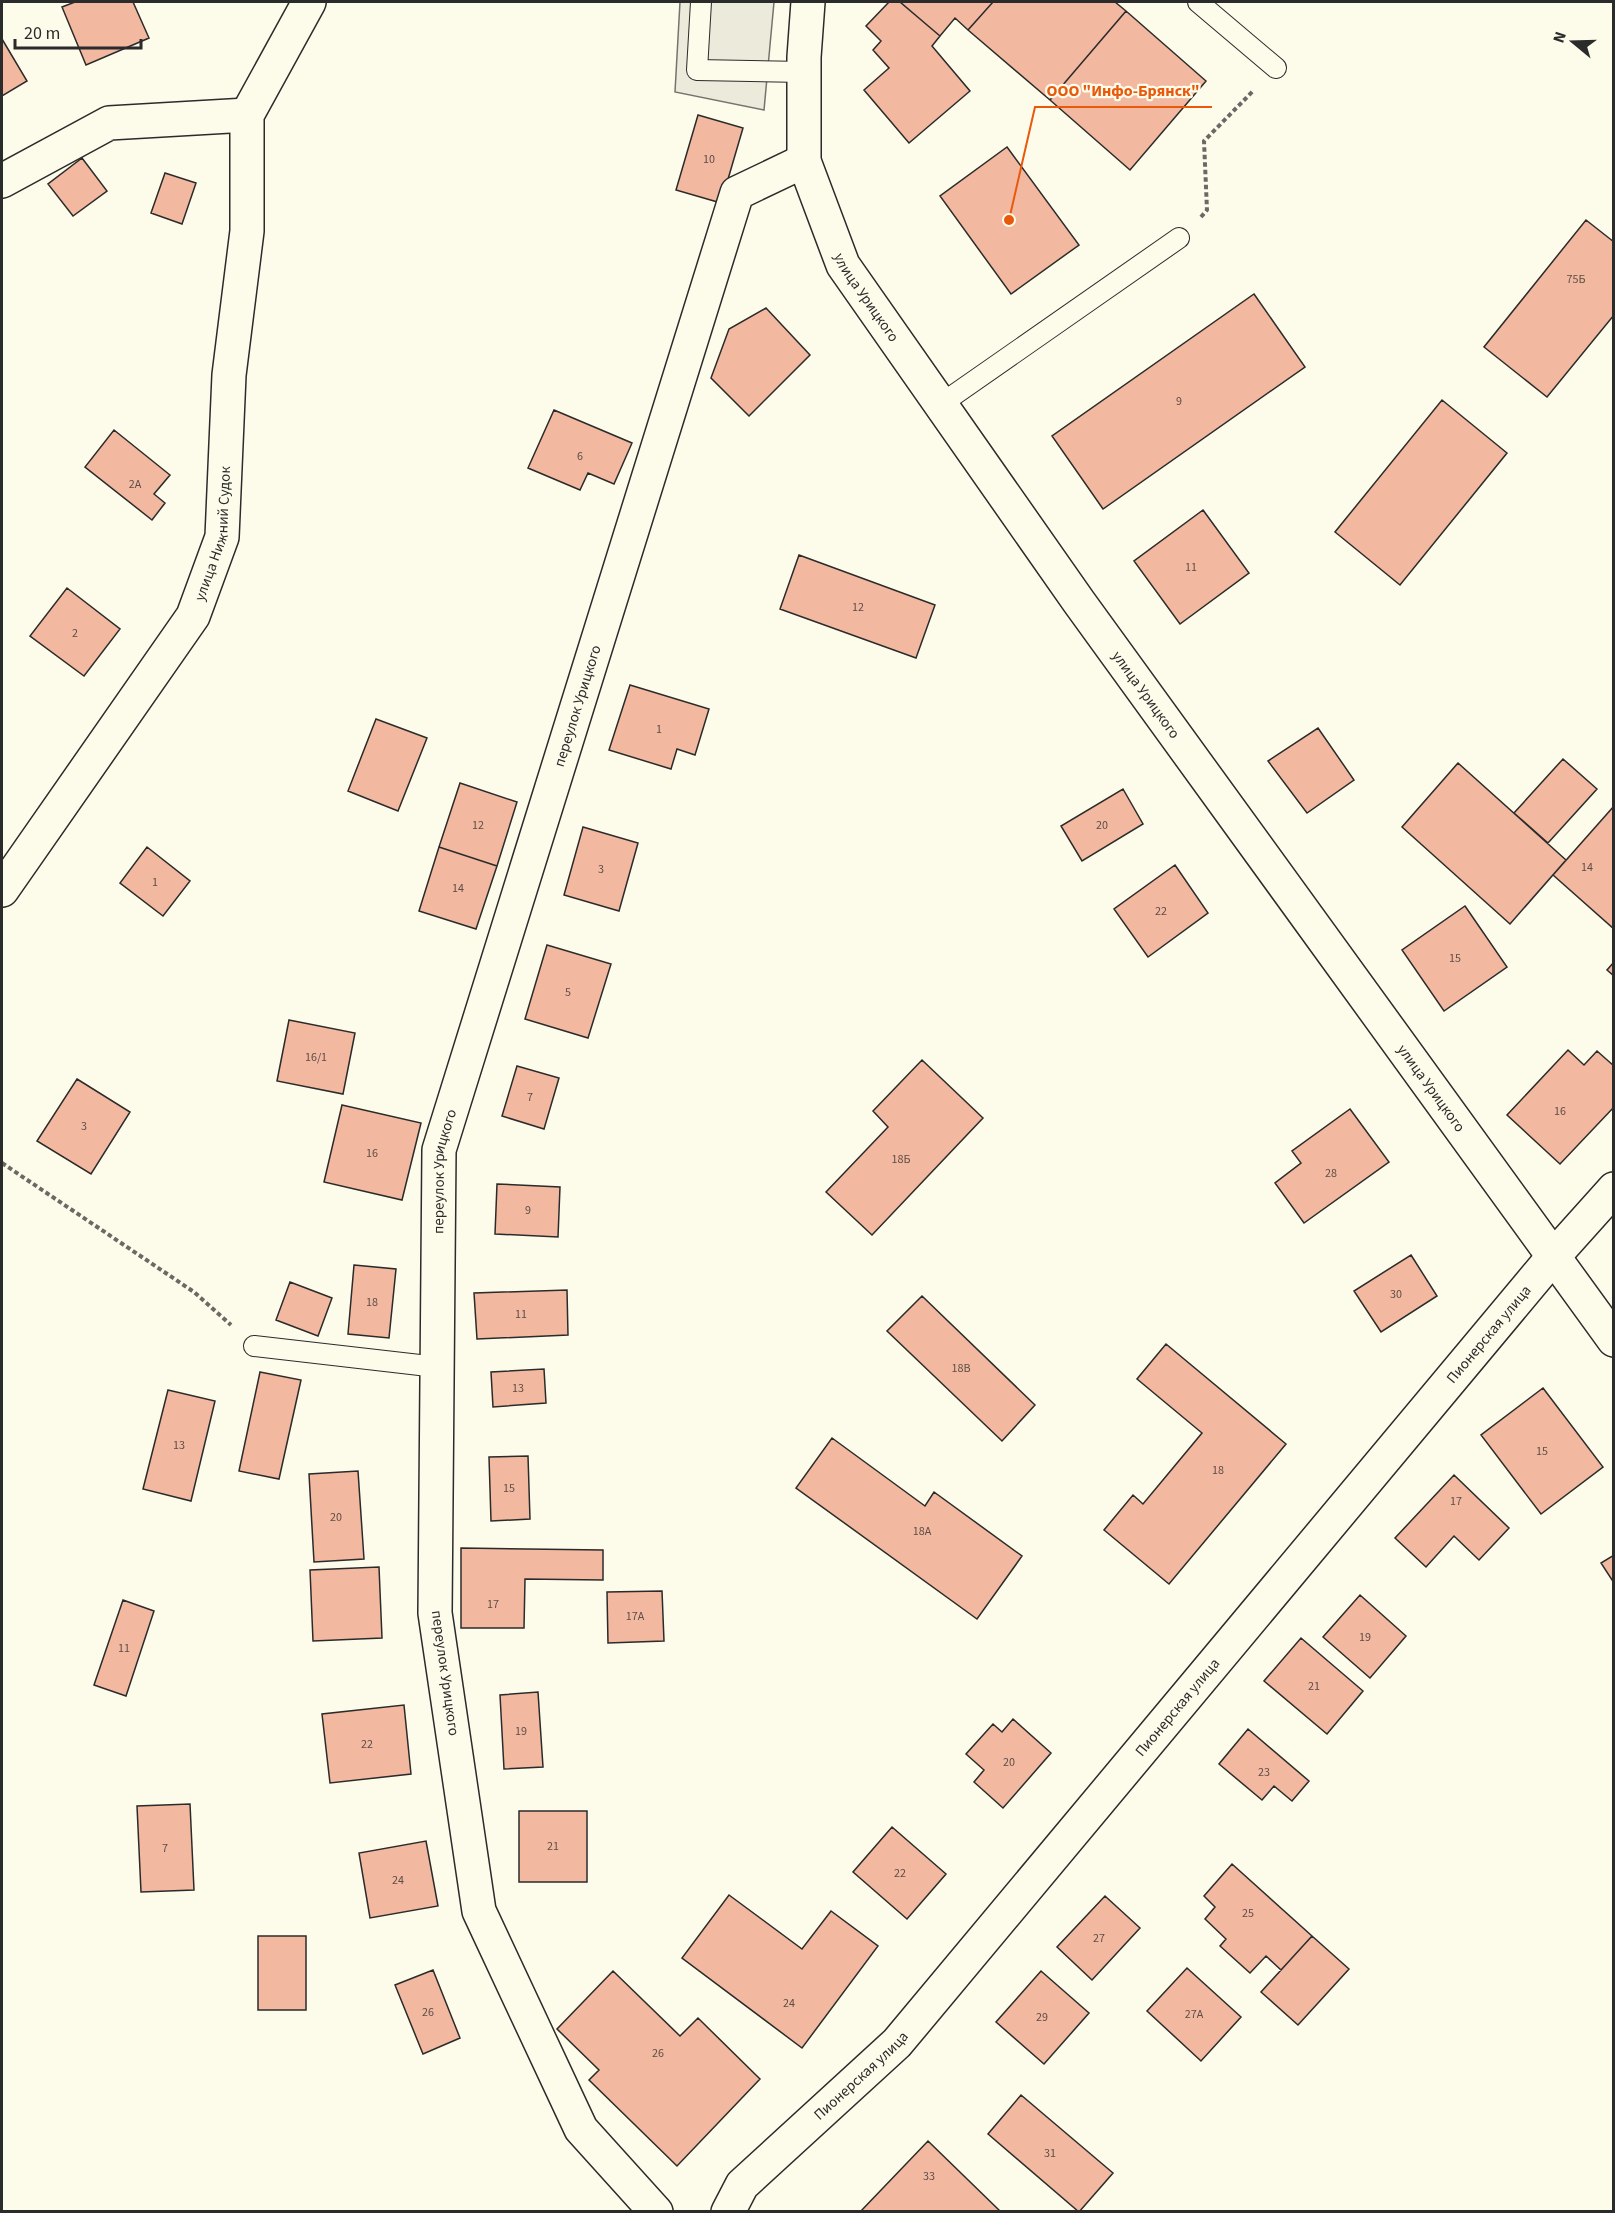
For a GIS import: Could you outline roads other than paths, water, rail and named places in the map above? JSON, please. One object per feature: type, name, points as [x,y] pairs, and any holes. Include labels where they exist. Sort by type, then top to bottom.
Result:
[{"type":"street","points":[[2,181],[109,123],[247,115],[309,2]]},
{"type":"street","name":"улица Урицкого","points":[[807,2],[804,161],[843,265],[1079,602],[1614,1340]]},
{"type":"street","name":"улица Нижний Судок","points":[[2,890],[193,616],[222,537],[229,375],[247,231],[247,115]]},
{"type":"street","name":"переулок Урицкого","points":[[656,2211],[580,2130],[479,1911],[435,1613],[440,1150],[737,193],[804,161]]},
{"type":"street","name":"Пионерская улица","points":[[728,2211],[742,2185],[897,2043],[1553,1257],[1614,1189]]},
{"type":"lane","points":[[701,2],[697,70],[804,72]]},
{"type":"lane","points":[[1198,2],[1276,68]]},
{"type":"lane","points":[[941,404],[1179,238]]},
{"type":"lane","points":[[254,1346],[437,1366]]},
{"type":"place","name":"ООО \"Инфо-Брянск\"","points":[[1009,220]]}]
